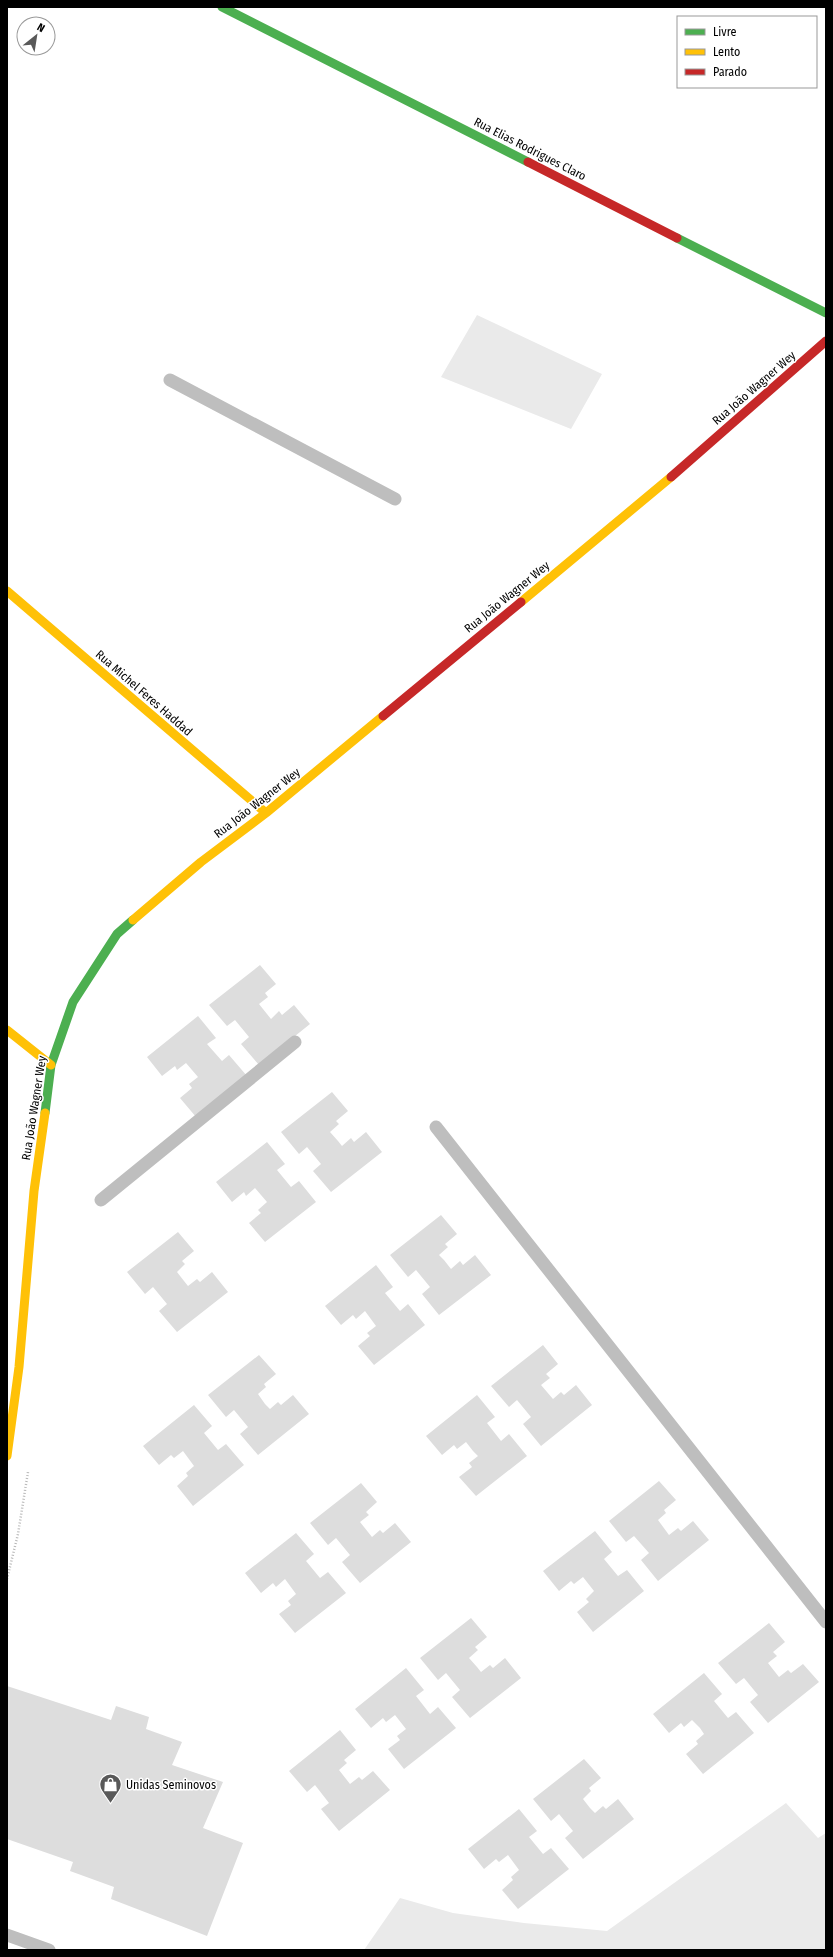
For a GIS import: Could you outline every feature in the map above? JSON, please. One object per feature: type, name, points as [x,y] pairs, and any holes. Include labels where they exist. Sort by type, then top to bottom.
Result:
[{"type":"main road","name":"Rua Elias Rodrigues Claro","points":[[222,7],[826,313]]},
{"type":"main road","name":"Rua João Wagner Wey","points":[[7,1456],[19,1367],[34,1191],[51,1065],[73,1002],[117,934],[201,862],[266,813],[642,502],[826,341]]},
{"type":"main road","name":"Rua Michel Feres Haddad","points":[[7,591],[266,813]]},
{"type":"main road","points":[[7,1030],[51,1065]]},
{"type":"lane","points":[[170,380],[395,499]]},
{"type":"lane","points":[[101,1200],[295,1042]]},
{"type":"lane","points":[[436,1127],[826,1622]]},
{"type":"lane","points":[[7,1934],[49,1950]]},
{"type":"shaded area","points":[[477,315],[602,374],[571,429],[441,377]]},
{"type":"shaded area","points":[[786,1803],[818,1838],[826,1833],[826,1950],[364,1950],[400,1898],[453,1913],[524,1923],[607,1931]]},
{"type":"building","points":[[260,965],[276,984],[265,993],[268,997],[259,1004],[271,1019],[279,1011],[282,1015],[294,1005],[310,1024],[259,1065],[241,1044],[249,1037],[235,1020],[227,1026],[209,1005]]},
{"type":"building","points":[[198,1016],[216,1038],[207,1044],[222,1061],[229,1055],[247,1076],[196,1117],[180,1098],[192,1088],[189,1084],[198,1077],[186,1063],[177,1070],[175,1066],[162,1076],[147,1057]]},
{"type":"building","points":[[332,1092],[348,1111],[336,1121],[339,1124],[330,1132],[342,1146],[351,1138],[354,1142],[366,1132],[382,1152],[331,1192],[313,1171],[321,1164],[307,1147],[299,1154],[281,1132]]},
{"type":"building","points":[[267,1142],[285,1164],[277,1170],[291,1187],[299,1181],[316,1202],[265,1242],[249,1223],[261,1213],[258,1210],[267,1202],[255,1188],[246,1196],[244,1192],[232,1202],[216,1182]]},
{"type":"building","points":[[441,1215],[457,1234],[445,1244],[448,1247],[439,1255],[451,1269],[460,1261],[463,1265],[475,1255],[491,1275],[439,1315],[422,1294],[430,1287],[416,1270],[408,1277],[390,1255]]},
{"type":"building","points":[[178,1232],[194,1251],[182,1261],[185,1264],[177,1272],[188,1286],[197,1279],[200,1282],[212,1272],[228,1292],[177,1332],[159,1311],[167,1304],[153,1287],[145,1294],[127,1272]]},
{"type":"building","points":[[376,1265],[393,1287],[385,1293],[400,1311],[408,1304],[425,1325],[374,1365],[358,1346],[370,1336],[367,1333],[376,1326],[365,1311],[356,1319],[353,1315],[341,1325],[325,1306]]},
{"type":"building","points":[[543,1345],[558,1364],[546,1374],[550,1378],[541,1385],[553,1399],[561,1392],[564,1395],[576,1385],[592,1405],[541,1446],[523,1424],[531,1417],[517,1400],[509,1407],[491,1386]]},
{"type":"building","points":[[259,1355],[276,1374],[264,1384],[266,1387],[258,1394],[265,1404],[270,1409],[278,1402],[281,1405],[293,1395],[309,1414],[258,1455],[240,1434],[248,1427],[234,1410],[226,1417],[208,1395]]},
{"type":"building","points":[[477,1395],[495,1417],[487,1423],[501,1441],[509,1434],[527,1456],[476,1496],[459,1477],[472,1467],[469,1463],[478,1456],[466,1442],[457,1449],[454,1445],[442,1455],[426,1436]]},
{"type":"building","points":[[194,1405],[212,1426],[204,1433],[218,1450],[226,1444],[244,1465],[193,1506],[177,1486],[188,1476],[186,1473],[194,1466],[183,1451],[174,1458],[171,1455],[159,1465],[143,1446]]},
{"type":"building","points":[[659,1481],[676,1500],[664,1510],[666,1513],[658,1520],[669,1535],[678,1528],[681,1531],[693,1521],[709,1540],[658,1581],[641,1560],[649,1553],[634,1536],[626,1542],[609,1521]]},
{"type":"building","points":[[361,1483],[377,1502],[366,1512],[369,1515],[360,1522],[372,1537],[380,1530],[383,1533],[395,1523],[411,1542],[360,1583],[342,1562],[350,1555],[336,1538],[328,1545],[310,1523]]},
{"type":"building","points":[[595,1531],[612,1552],[604,1559],[618,1576],[627,1570],[644,1591],[593,1632],[577,1612],[589,1602],[586,1599],[594,1591],[583,1577],[574,1584],[571,1581],[559,1591],[543,1571]]},
{"type":"building","points":[[296,1533],[314,1554],[306,1561],[320,1578],[328,1572],[346,1593],[295,1633],[279,1614],[291,1605],[288,1601],[296,1594],[285,1579],[276,1587],[273,1583],[261,1593],[245,1573]]},
{"type":"building","points":[[471,1618],[487,1637],[475,1647],[478,1650],[469,1658],[481,1672],[490,1665],[493,1668],[505,1658],[521,1678],[470,1718],[452,1697],[460,1690],[446,1673],[438,1680],[420,1658]]},
{"type":"building","points":[[769,1623],[785,1642],[773,1652],[777,1656],[768,1663],[779,1677],[788,1670],[791,1673],[803,1664],[819,1682],[768,1723],[750,1702],[758,1695],[744,1678],[736,1684],[718,1663]]},
{"type":"building","points":[[406,1668],[424,1690],[416,1696],[430,1714],[438,1707],[456,1728],[404,1769],[388,1749],[400,1740],[397,1736],[406,1729],[395,1715],[386,1722],[383,1718],[371,1728],[355,1709]]},
{"type":"building","points":[[704,1673],[722,1694],[714,1701],[728,1718],[736,1712],[754,1733],[703,1774],[686,1754],[698,1744],[696,1741],[704,1734],[700,1728],[692,1720],[684,1727],[681,1723],[669,1733],[653,1714]]},
{"type":"building","name":"Unidas Seminovos","points":[[7,1686],[111,1720],[116,1706],[149,1717],[146,1729],[182,1742],[172,1765],[223,1782],[203,1828],[243,1843],[207,1936],[111,1899],[114,1887],[70,1871],[73,1862],[7,1839]]},
{"type":"building","points":[[340,1730],[356,1750],[344,1760],[347,1763],[339,1770],[350,1784],[359,1777],[362,1780],[373,1771],[390,1790],[339,1831],[321,1809],[329,1803],[315,1785],[307,1792],[289,1771]]},
{"type":"building","points":[[584,1759],[601,1778],[589,1788],[591,1791],[583,1799],[590,1808],[595,1813],[603,1806],[606,1809],[618,1799],[634,1819],[583,1859],[565,1838],[573,1831],[559,1814],[551,1821],[533,1799]]},
{"type":"building","points":[[519,1809],[537,1831],[529,1837],[543,1854],[551,1848],[569,1869],[518,1909],[502,1890],[513,1880],[511,1877],[519,1870],[508,1855],[499,1862],[496,1859],[484,1869],[468,1849]]},
{"type":"traffic: fast","points":[[222,7],[528,162]]},
{"type":"traffic: fast","points":[[677,238],[826,313]]},
{"type":"traffic: fast","points":[[45,1113],[51,1065],[73,1002],[117,934],[133,920]]},
{"type":"traffic: slow","points":[[521,602],[671,477]]},
{"type":"traffic: slow","points":[[7,591],[266,813]]},
{"type":"traffic: slow","points":[[133,920],[201,862],[266,813],[383,716]]},
{"type":"traffic: slow","points":[[7,1030],[51,1065]]},
{"type":"traffic: slow","points":[[7,1456],[19,1367],[34,1191],[45,1113]]},
{"type":"traffic: jam","points":[[528,162],[677,238]]},
{"type":"traffic: jam","points":[[671,477],[826,341]]},
{"type":"traffic: jam","points":[[383,716],[521,602]]},
{"type":"place","name":"Unidas Seminovos","points":[[110,1804]]}]
